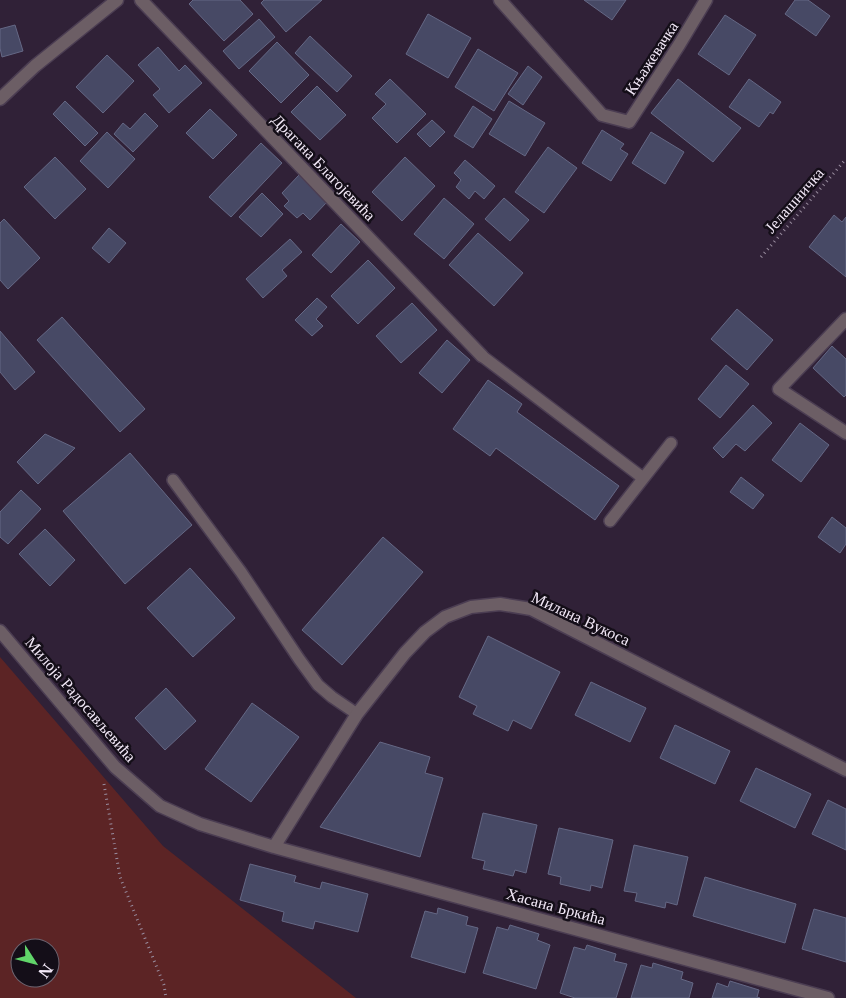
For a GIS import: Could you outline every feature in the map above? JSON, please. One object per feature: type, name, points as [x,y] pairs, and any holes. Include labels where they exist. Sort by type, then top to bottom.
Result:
[{"type":"street","points":[[0,99],[36,66],[117,0]]},
{"type":"street","name":"Драгана Благојевића","points":[[141,0],[482,356]]},
{"type":"street","name":"Књажевачка","points":[[500,0],[602,115],[629,122],[706,0]]},
{"type":"street","points":[[846,319],[779,389],[846,433]]},
{"type":"street","name":"Милана Вукоса","points":[[274,846],[357,714],[406,653],[425,632],[445,617],[471,607],[500,604],[531,609],[846,770]]},
{"type":"street","name":"Милоја Радосављевића","points":[[0,631],[115,767],[160,806],[200,824],[274,846]]},
{"type":"street","name":"Хасана Бркића","points":[[274,846],[828,998]]},
{"type":"lane","points":[[482,356],[643,478]]},
{"type":"lane","points":[[610,521],[671,443]]},
{"type":"lane","points":[[173,480],[241,572],[318,685],[357,714]]},
{"type":"path","name":"Јелашничка","points":[[761,258],[846,159]]},
{"type":"path","points":[[98,747],[120,877],[164,984],[166,998]]},
{"type":"shaded area","points":[[0,657],[163,846],[356,998],[0,998]]},
{"type":"building","points":[[193,0],[240,0],[253,14],[224,41],[189,4]]},
{"type":"building","points":[[264,0],[322,0],[286,32],[261,3]]},
{"type":"building","points":[[584,0],[626,0],[612,20]]},
{"type":"building","points":[[795,0],[808,0],[830,16],[816,36],[785,14]]},
{"type":"building","points":[[428,14],[471,38],[448,78],[406,54]]},
{"type":"building","points":[[725,15],[756,35],[729,75],[698,54]]},
{"type":"building","points":[[259,19],[275,37],[239,69],[223,51]]},
{"type":"building","points":[[15,25],[23,51],[2,57],[0,29]]},
{"type":"building","points":[[310,36],[352,76],[337,92],[295,53]]},
{"type":"building","points":[[277,42],[309,75],[281,103],[249,71]]},
{"type":"building","points":[[158,47],[179,71],[185,65],[202,83],[169,113],[153,95],[160,89],[138,65]]},
{"type":"building","points":[[478,49],[518,73],[494,111],[455,87]]},
{"type":"building","points":[[107,55],[134,81],[103,113],[76,87]]},
{"type":"building","points":[[528,66],[542,77],[523,105],[508,94]]},
{"type":"building","points":[[390,79],[426,114],[397,143],[372,118],[386,104],[375,94]]},
{"type":"building","points":[[678,79],[741,128],[713,162],[651,113]]},
{"type":"building","points":[[749,79],[781,102],[773,114],[770,112],[759,127],[729,107]]},
{"type":"building","points":[[317,86],[346,115],[320,140],[291,112]]},
{"type":"building","points":[[65,101],[98,133],[85,146],[53,114]]},
{"type":"building","points":[[509,101],[545,123],[525,156],[489,134]]},
{"type":"building","points":[[473,106],[492,119],[473,148],[454,136]]},
{"type":"building","points":[[210,109],[237,135],[213,159],[186,133]]},
{"type":"building","points":[[145,113],[158,126],[133,152],[114,134],[123,123],[130,129]]},
{"type":"building","points":[[432,120],[445,132],[430,147],[417,134]]},
{"type":"building","points":[[602,130],[624,144],[620,149],[628,154],[611,181],[582,163]]},
{"type":"building","points":[[107,132],[135,159],[108,188],[80,161]]},
{"type":"building","points":[[651,132],[684,152],[665,184],[632,163]]},
{"type":"building","points":[[261,143],[282,163],[231,217],[209,197]]},
{"type":"building","points":[[548,147],[577,168],[544,213],[515,192]]},
{"type":"building","points":[[55,157],[86,189],[55,219],[24,187]]},
{"type":"building","points":[[405,157],[435,186],[402,221],[372,192]]},
{"type":"building","points":[[465,160],[495,186],[484,199],[475,191],[469,199],[456,187],[461,180],[454,173]]},
{"type":"building","points":[[299,175],[326,203],[310,220],[303,213],[297,218],[284,206],[289,201],[282,193]]},
{"type":"building","points":[[262,193],[283,214],[261,237],[239,217]]},
{"type":"building","points":[[444,198],[474,224],[444,259],[414,234]]},
{"type":"building","points":[[504,198],[529,220],[510,241],[485,219]]},
{"type":"building","points":[[834,215],[842,222],[846,217],[846,277],[809,247]]},
{"type":"building","points":[[4,219],[40,258],[8,289],[0,280],[0,223]]},
{"type":"building","points":[[341,224],[360,242],[331,273],[312,255]]},
{"type":"building","points":[[109,228],[126,243],[109,263],[92,248]]},
{"type":"building","points":[[478,233],[523,273],[494,306],[449,265]]},
{"type":"building","points":[[290,239],[302,252],[282,270],[287,276],[263,298],[246,279]]},
{"type":"building","points":[[368,260],[395,288],[358,324],[331,296]]},
{"type":"building","points":[[317,298],[327,307],[316,319],[323,326],[312,336],[295,320]]},
{"type":"building","points":[[412,303],[437,330],[401,363],[376,336]]},
{"type":"building","points":[[737,309],[773,340],[747,370],[711,339]]},
{"type":"building","points":[[62,317],[145,409],[120,432],[37,340]]},
{"type":"building","points":[[0,331],[35,372],[15,390],[0,372]]},
{"type":"building","points":[[447,340],[470,360],[442,393],[419,373]]},
{"type":"building","points":[[832,346],[846,359],[846,395],[844,397],[813,368]]},
{"type":"building","points":[[726,365],[749,384],[720,418],[698,399]]},
{"type":"building","points":[[488,380],[522,404],[517,412],[619,486],[595,520],[496,448],[490,456],[453,429]]},
{"type":"building","points":[[753,405],[772,423],[745,451],[736,444],[723,458],[713,448]]},
{"type":"building","points":[[800,423],[829,445],[801,482],[772,460]]},
{"type":"building","points":[[45,434],[75,448],[38,484],[17,462]]},
{"type":"building","points":[[130,453],[192,525],[125,584],[63,511]]},
{"type":"building","points":[[741,477],[764,495],[753,509],[730,492]]},
{"type":"building","points":[[21,490],[41,509],[8,544],[0,537],[0,512]]},
{"type":"building","points":[[832,517],[846,528],[846,544],[840,553],[818,537]]},
{"type":"building","points":[[45,529],[75,560],[50,586],[19,554]]},
{"type":"building","points":[[383,537],[423,572],[342,665],[302,630]]},
{"type":"building","points":[[190,568],[235,618],[193,657],[147,608]]},
{"type":"building","points":[[488,636],[560,672],[531,729],[513,720],[508,731],[473,714],[477,706],[459,697]]},
{"type":"building","points":[[591,682],[646,708],[630,742],[575,715]]},
{"type":"building","points":[[166,688],[196,721],[165,750],[135,718]]},
{"type":"building","points":[[252,703],[299,737],[251,802],[205,769]]},
{"type":"building","points":[[675,725],[730,751],[715,784],[660,758]]},
{"type":"building","points":[[380,742],[430,757],[425,773],[443,778],[420,857],[320,827]]},
{"type":"building","points":[[756,768],[811,794],[795,828],[740,801]]},
{"type":"building","points":[[828,800],[846,809],[846,850],[812,834]]},
{"type":"building","points":[[483,813],[537,825],[526,873],[515,870],[513,876],[483,869],[485,861],[472,858]]},
{"type":"building","points":[[559,828],[613,840],[602,888],[591,885],[590,891],[560,884],[561,877],[548,874]]},
{"type":"building","points":[[634,845],[688,857],[677,905],[666,902],[665,908],[635,901],[637,893],[624,891]]},
{"type":"building","points":[[250,864],[296,876],[294,882],[320,889],[322,882],[368,894],[358,932],[315,921],[313,929],[282,921],[284,912],[240,900]]},
{"type":"building","points":[[705,877],[796,904],[785,943],[693,916]]},
{"type":"building","points":[[438,908],[468,917],[466,925],[478,928],[465,973],[411,957],[425,911],[437,914]]},
{"type":"building","points":[[814,909],[846,918],[846,962],[802,949]]},
{"type":"building","points":[[510,925],[539,934],[537,940],[550,945],[536,989],[483,973],[497,927],[508,930]]},
{"type":"building","points":[[587,945],[616,954],[614,961],[627,964],[616,998],[575,998],[560,993],[574,947],[585,950]]},
{"type":"building","points":[[653,963],[683,972],[681,979],[693,983],[689,998],[631,998],[641,965],[652,968]]},
{"type":"building","points":[[730,981],[759,990],[757,997],[760,998],[712,998],[717,983],[728,987]]}]
